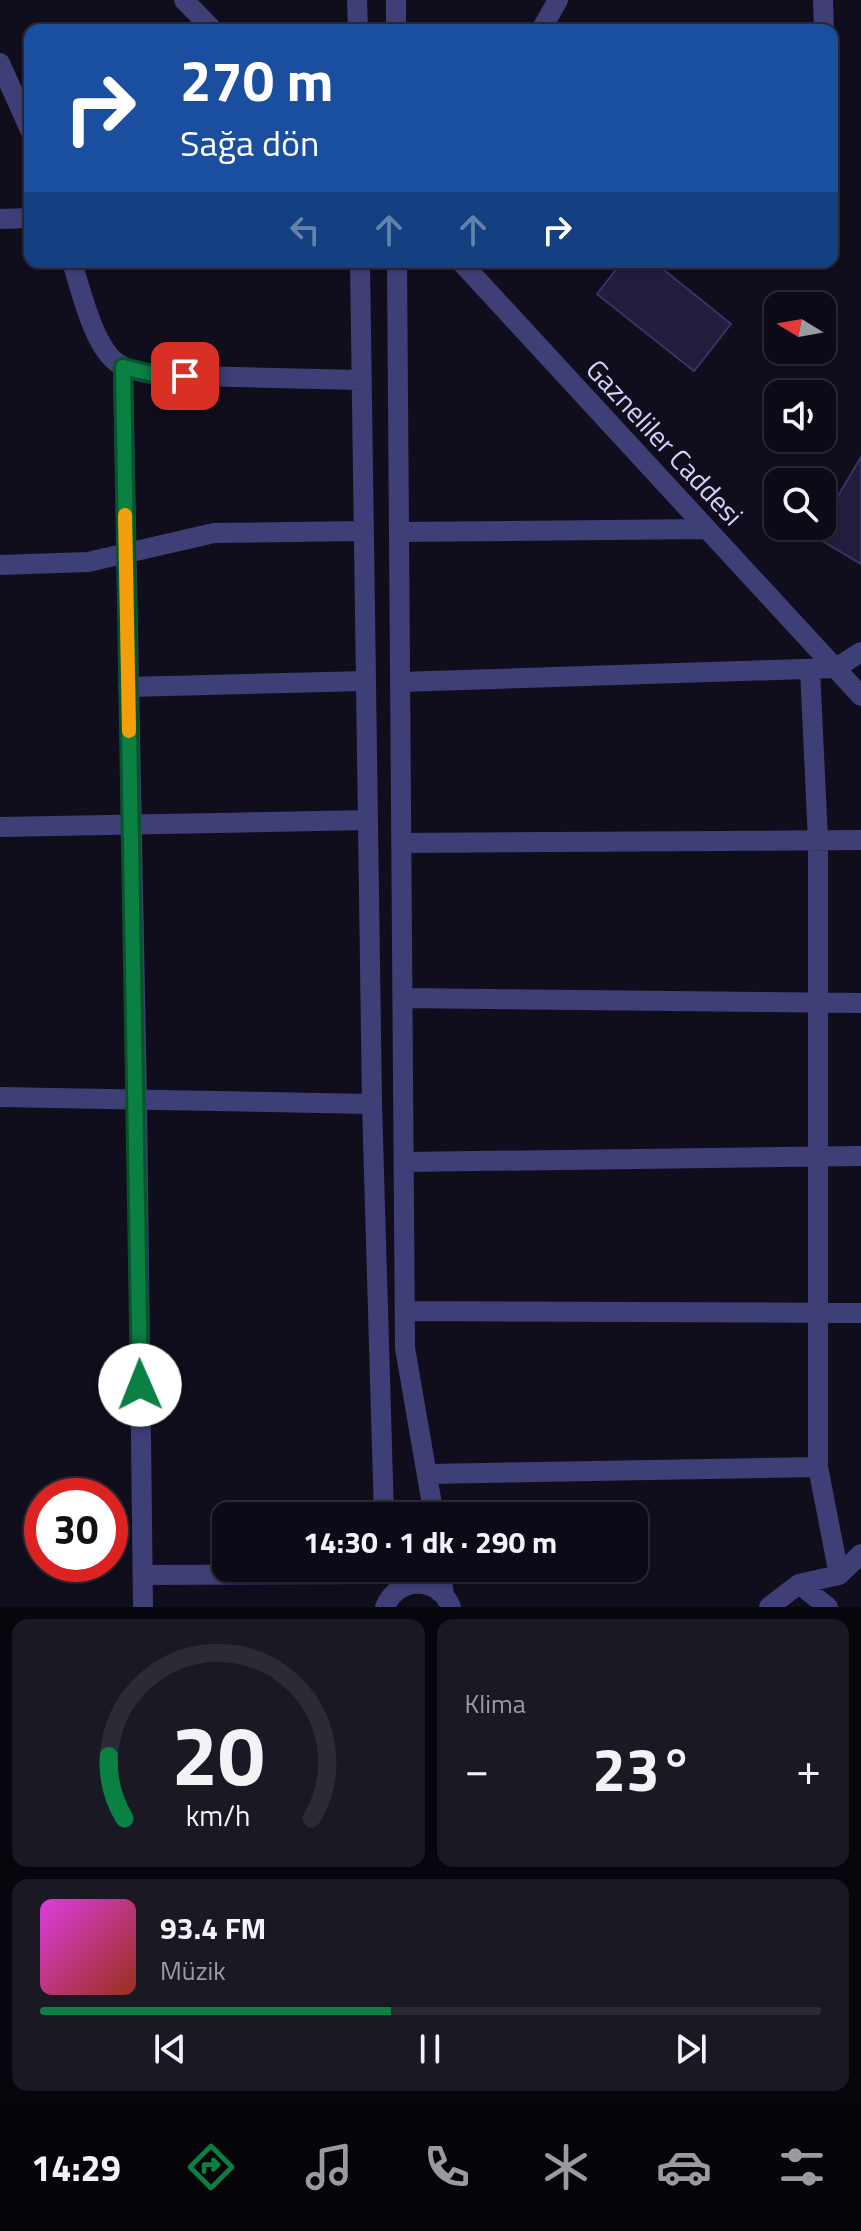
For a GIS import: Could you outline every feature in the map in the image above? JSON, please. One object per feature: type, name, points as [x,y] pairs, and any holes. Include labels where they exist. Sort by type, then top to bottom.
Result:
[{"type":"street","points":[[184,0],[207,24]]},
{"type":"street","points":[[357,0],[358,24]]},
{"type":"street","points":[[396,0],[396,24]]},
{"type":"street","points":[[544,24],[558,0]]},
{"type":"street","points":[[823,0],[824,24]]},
{"type":"street","points":[[0,63],[24,117]]},
{"type":"street","points":[[0,219],[24,218]]},
{"type":"street","points":[[74,268],[100,345],[111,359],[123,367],[156,375],[361,380]]},
{"type":"street","points":[[360,268],[372,1104],[384,1502]]},
{"type":"street","points":[[397,268],[405,1348],[432,1502]]},
{"type":"street","name":"Gazneliler Caddesi","points":[[467,268],[861,696]]},
{"type":"street","points":[[123,367],[143,1607]]},
{"type":"street","points":[[399,532],[707,529]]},
{"type":"street","points":[[0,565],[88,562],[214,533],[363,531]]},
{"type":"street","points":[[400,682],[836,668],[861,652]]},
{"type":"street","points":[[810,669],[818,840],[818,1467],[839,1575]]},
{"type":"street","points":[[128,687],[366,681]]},
{"type":"street","points":[[0,827],[368,820]]},
{"type":"street","points":[[402,843],[861,840]]},
{"type":"street","points":[[403,998],[861,1003]]},
{"type":"street","points":[[0,1097],[372,1104]]},
{"type":"street","points":[[404,1162],[861,1156]]},
{"type":"street","points":[[405,1311],[861,1313]]},
{"type":"street","points":[[428,1474],[818,1467]]},
{"type":"street","points":[[769,1607],[799,1584],[839,1575],[861,1554]]},
{"type":"street","points":[[143,1575],[212,1574]]},
{"type":"street","points":[[386,1582],[386,1604]]},
{"type":"street","points":[[444,1582],[450,1603]]},
{"type":"street","points":[[386,1604],[402,1586],[413,1583],[435,1587],[450,1603]]},
{"type":"street","points":[[799,1584],[828,1607]]},
{"type":"building","points":[[617,268],[661,268],[731,324],[694,371],[597,294]]},
{"type":"building","points":[[861,457],[861,564],[821,540],[836,540],[836,499]]},
{"type":"slow traffic","points":[[125,515],[129,731]]},
{"type":"route","points":[[140,1385],[123,367],[156,375],[185,376]]}]
